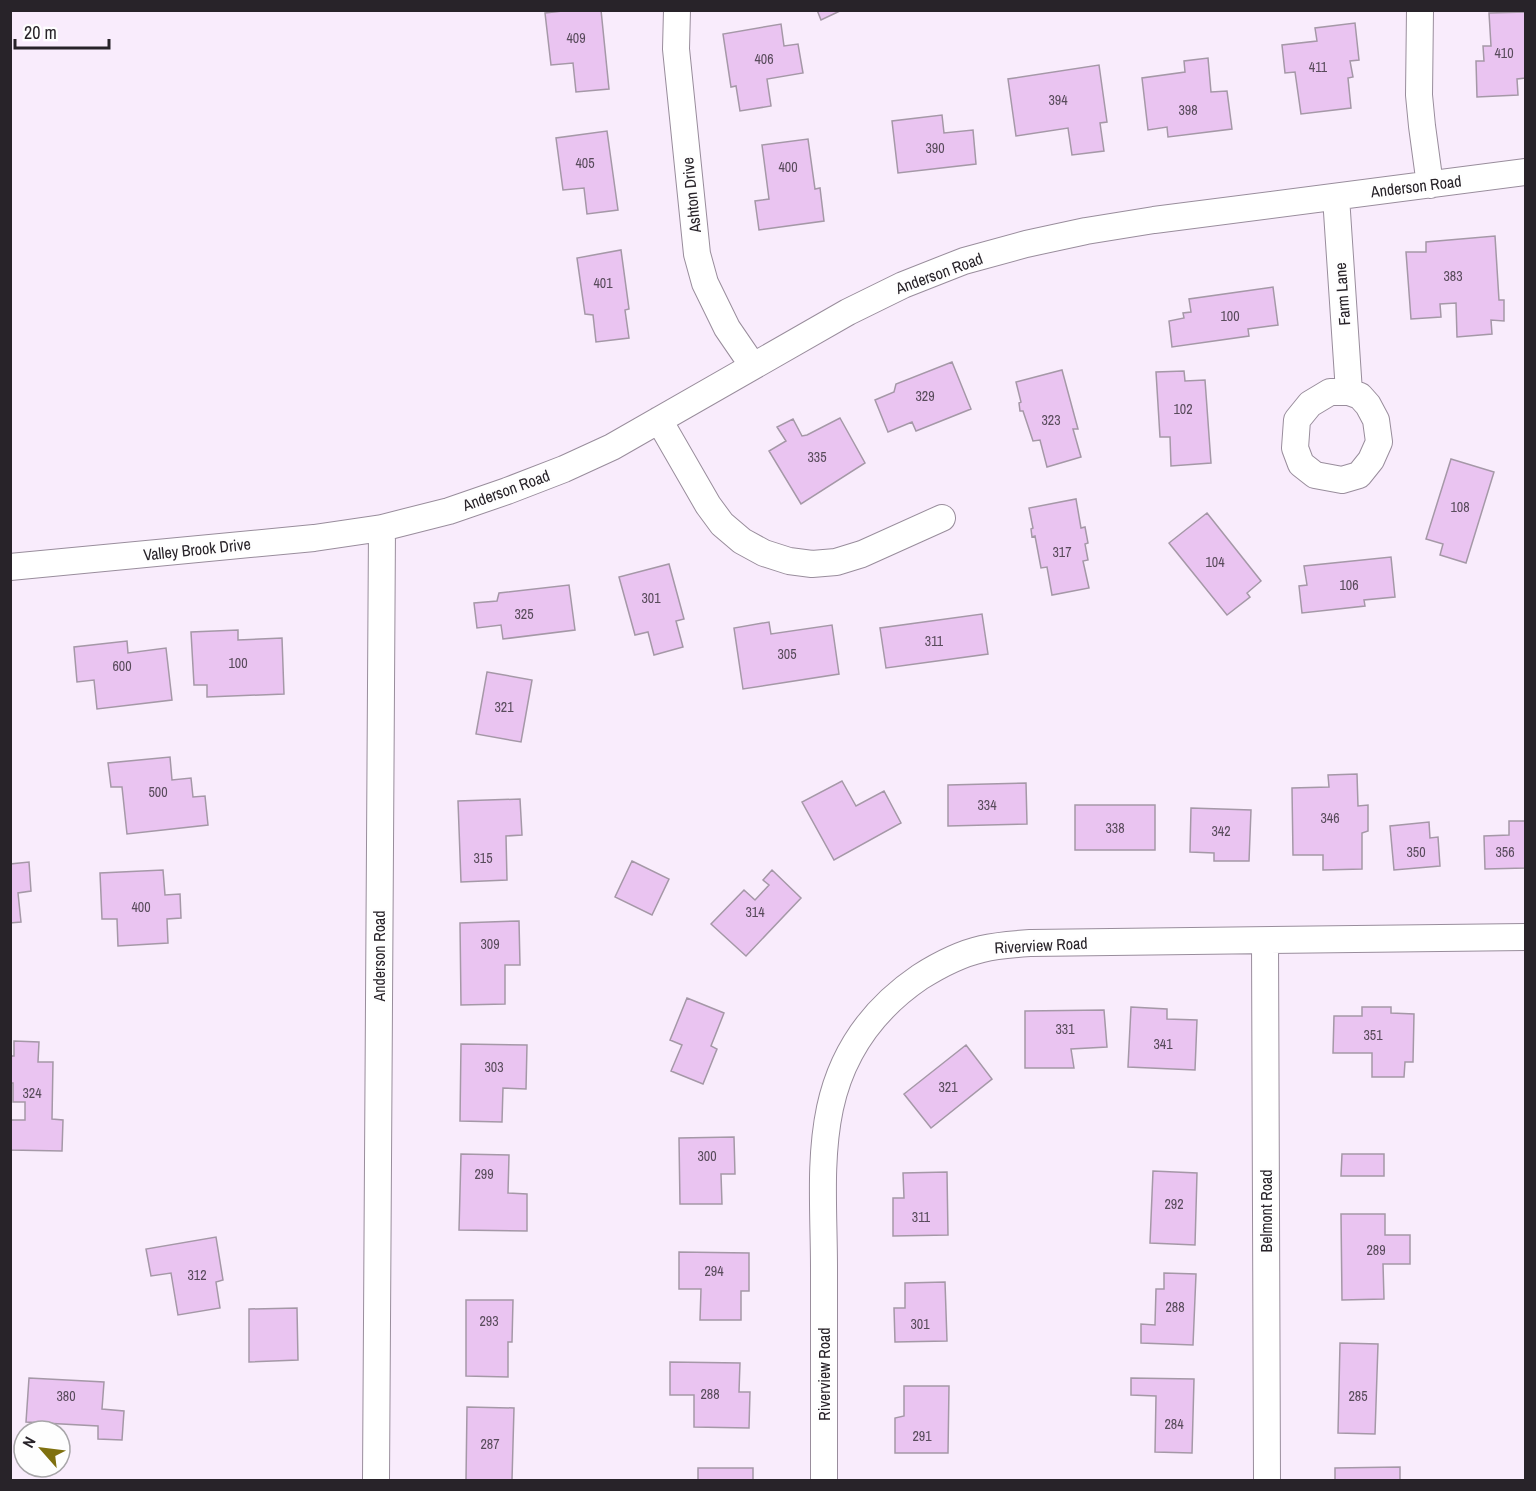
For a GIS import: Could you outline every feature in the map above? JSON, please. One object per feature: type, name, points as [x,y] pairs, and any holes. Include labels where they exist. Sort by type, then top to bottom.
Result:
[{"type":"street","name":"Ashton Drive","points":[[677,10],[676,49],[697,254],[705,283],[727,328],[753,366]]},
{"type":"street","points":[[1420,10],[1419,94],[1430,185]]},
{"type":"street","name":"Anderson Road","points":[[376,1480],[382,528],[449,511],[507,491],[612,447],[866,303],[903,285],[964,261],[1086,231],[1154,220],[1526,172]]},
{"type":"street","name":"Farm Lane","points":[[1336,197],[1349,392]]},
{"type":"street","points":[[659,420],[708,506],[722,524],[742,541],[764,553],[800,563],[836,562],[862,554],[942,519]]},
{"type":"street","name":"Valley Brook Drive","points":[[10,567],[314,538],[382,528]]},
{"type":"street","name":"Riverview Road","points":[[824,1480],[824,1166],[830,1108],[840,1074],[859,1035],[873,1017],[896,995],[933,969],[957,957],[980,949],[1003,945],[1526,937]]},
{"type":"street","name":"Belmont Road","points":[[1265,941],[1267,1480]]},
{"type":"building","points":[[601,10],[609,89],[576,92],[573,63],[551,65],[545,13]]},
{"type":"building","points":[[817,10],[842,10],[821,20]]},
{"type":"building","points":[[1526,12],[1526,78],[1517,79],[1518,95],[1477,97],[1476,61],[1484,61],[1483,46],[1491,46],[1489,13]]},
{"type":"building","points":[[1355,23],[1359,60],[1350,61],[1353,77],[1348,78],[1351,108],[1301,114],[1295,72],[1285,73],[1282,45],[1317,41],[1315,28]]},
{"type":"building","points":[[781,24],[784,46],[798,44],[803,73],[767,79],[771,106],[740,111],[736,86],[731,87],[723,34]]},
{"type":"building","points":[[1208,58],[1211,92],[1227,91],[1232,129],[1168,137],[1167,127],[1148,130],[1142,78],[1185,72],[1184,61]]},
{"type":"building","points":[[1099,65],[1107,122],[1100,123],[1104,151],[1072,155],[1068,128],[1016,136],[1008,79]]},
{"type":"building","points":[[942,115],[944,133],[973,130],[976,164],[898,173],[892,121]]},
{"type":"building","points":[[607,131],[618,210],[587,214],[584,188],[563,190],[556,138]]},
{"type":"building","points":[[808,139],[815,189],[820,188],[824,221],[759,230],[755,201],[769,199],[762,145]]},
{"type":"building","points":[[1495,236],[1499,300],[1504,300],[1504,321],[1491,320],[1492,334],[1457,337],[1456,303],[1440,304],[1441,317],[1411,319],[1406,252],[1426,252],[1426,242]]},
{"type":"building","points":[[621,250],[629,309],[625,310],[629,338],[596,342],[593,315],[585,314],[577,258]]},
{"type":"building","points":[[1273,287],[1278,325],[1248,329],[1249,336],[1172,347],[1169,321],[1184,318],[1183,313],[1191,312],[1189,299]]},
{"type":"building","points":[[952,362],[971,409],[916,431],[912,422],[888,432],[875,400],[894,392],[896,384]]},
{"type":"building","points":[[1062,370],[1078,429],[1073,429],[1081,457],[1047,467],[1040,440],[1033,441],[1023,411],[1020,411],[1019,403],[1021,402],[1016,382]]},
{"type":"building","points":[[1184,371],[1185,381],[1205,380],[1211,463],[1171,466],[1170,437],[1160,437],[1156,372]]},
{"type":"building","points":[[840,418],[865,463],[801,504],[769,451],[786,441],[777,427],[793,419],[802,436]]},
{"type":"building","points":[[1451,459],[1494,472],[1466,563],[1440,555],[1443,544],[1426,539]]},
{"type":"building","points":[[1076,499],[1081,528],[1085,527],[1088,543],[1085,544],[1088,560],[1083,561],[1089,588],[1052,595],[1047,567],[1041,568],[1035,536],[1032,537],[1031,529],[1033,528],[1029,508]]},
{"type":"building","points":[[1207,513],[1261,581],[1247,593],[1250,597],[1227,615],[1169,543]]},
{"type":"building","points":[[1391,557],[1395,597],[1364,600],[1365,606],[1302,613],[1299,586],[1307,585],[1304,566]]},
{"type":"building","points":[[669,564],[684,619],[676,621],[683,647],[654,655],[648,632],[635,635],[619,577]]},
{"type":"building","points":[[569,585],[575,630],[503,639],[501,625],[477,628],[474,603],[497,601],[499,593]]},
{"type":"building","points":[[982,614],[988,654],[886,668],[880,628]]},
{"type":"building","points":[[769,622],[771,634],[832,625],[839,674],[743,689],[734,628]]},
{"type":"building","points":[[238,630],[238,640],[282,638],[284,694],[207,697],[207,685],[194,685],[191,632]]},
{"type":"building","points":[[127,641],[128,653],[166,648],[172,700],[97,709],[94,680],[77,682],[74,647]]},
{"type":"building","points":[[487,672],[532,680],[521,742],[476,734]]},
{"type":"building","points":[[170,757],[172,780],[191,778],[193,797],[205,796],[208,825],[127,834],[122,787],[111,787],[108,763]]},
{"type":"building","points":[[1357,774],[1358,806],[1368,805],[1368,831],[1362,833],[1362,869],[1323,870],[1323,855],[1293,855],[1292,788],[1329,787],[1328,775]]},
{"type":"building","points":[[842,781],[856,806],[884,791],[901,823],[834,860],[802,802]]},
{"type":"building","points":[[1026,783],[1027,824],[948,826],[948,785]]},
{"type":"building","points":[[520,799],[522,835],[506,836],[507,880],[461,882],[458,801]]},
{"type":"building","points":[[1075,805],[1155,805],[1155,850],[1075,850]]},
{"type":"building","points":[[1191,808],[1251,810],[1249,861],[1214,861],[1214,853],[1190,852]]},
{"type":"building","points":[[1509,821],[1526,821],[1526,868],[1485,869],[1484,836],[1509,835]]},
{"type":"building","points":[[1429,822],[1430,838],[1438,837],[1440,866],[1394,870],[1390,826]]},
{"type":"building","points":[[632,861],[669,879],[652,915],[615,897]]},
{"type":"building","points":[[29,862],[31,891],[18,893],[21,922],[10,923],[10,864]]},
{"type":"building","points":[[163,870],[165,895],[180,894],[181,918],[167,919],[168,943],[118,946],[117,919],[102,919],[100,873]]},
{"type":"building","points":[[772,870],[801,898],[746,956],[711,924],[744,890],[755,900],[769,885],[763,880]]},
{"type":"building","points":[[519,921],[520,965],[505,965],[505,1004],[461,1005],[460,923]]},
{"type":"building","points":[[687,998],[724,1013],[711,1046],[717,1049],[703,1084],[671,1071],[682,1045],[670,1040]]},
{"type":"building","points":[[1131,1007],[1167,1009],[1167,1019],[1197,1020],[1195,1070],[1128,1067]]},
{"type":"building","points":[[1362,1007],[1391,1007],[1391,1013],[1414,1014],[1413,1062],[1405,1062],[1404,1077],[1372,1077],[1372,1053],[1333,1053],[1334,1016],[1362,1016]]},
{"type":"building","points":[[1104,1010],[1107,1047],[1071,1049],[1074,1068],[1025,1068],[1025,1011]]},
{"type":"building","points":[[14,1041],[39,1042],[38,1062],[53,1062],[52,1119],[63,1120],[62,1151],[10,1150],[11,1120],[25,1120],[25,1102],[13,1102],[13,1083],[10,1083],[10,1056],[14,1056]]},
{"type":"building","points":[[461,1044],[527,1045],[526,1089],[503,1088],[502,1122],[460,1121]]},
{"type":"building","points":[[966,1045],[992,1079],[931,1128],[904,1094]]},
{"type":"building","points":[[734,1137],[735,1174],[721,1174],[722,1204],[680,1204],[679,1138]]},
{"type":"building","points":[[461,1154],[509,1155],[508,1193],[527,1194],[527,1231],[459,1230]]},
{"type":"building","points":[[1342,1154],[1384,1154],[1384,1176],[1341,1176]]},
{"type":"building","points":[[1153,1171],[1197,1173],[1195,1245],[1150,1243]]},
{"type":"building","points":[[947,1172],[948,1235],[893,1236],[893,1198],[904,1198],[903,1173]]},
{"type":"building","points":[[1341,1214],[1385,1214],[1385,1235],[1410,1235],[1410,1264],[1383,1264],[1384,1299],[1342,1300]]},
{"type":"building","points":[[216,1237],[223,1280],[216,1282],[220,1308],[178,1315],[171,1273],[151,1276],[146,1249]]},
{"type":"building","points":[[679,1252],[749,1253],[749,1291],[741,1291],[741,1320],[700,1320],[701,1289],[679,1289]]},
{"type":"building","points":[[1164,1273],[1196,1274],[1193,1345],[1141,1343],[1141,1324],[1155,1325],[1156,1289],[1164,1289]]},
{"type":"building","points":[[945,1282],[947,1341],[895,1342],[894,1308],[905,1308],[905,1283]]},
{"type":"building","points":[[466,1300],[513,1300],[512,1342],[508,1342],[508,1377],[466,1376]]},
{"type":"building","points":[[297,1308],[298,1360],[249,1362],[249,1309]]},
{"type":"building","points":[[1340,1343],[1378,1344],[1375,1434],[1338,1433]]},
{"type":"building","points":[[670,1362],[740,1363],[739,1392],[750,1392],[749,1428],[694,1427],[694,1395],[670,1395]]},
{"type":"building","points":[[29,1378],[104,1382],[102,1409],[124,1411],[122,1440],[98,1439],[98,1426],[72,1425],[72,1419],[26,1419]]},
{"type":"building","points":[[1131,1378],[1194,1379],[1192,1453],[1155,1452],[1156,1396],[1131,1395]]},
{"type":"building","points":[[904,1386],[949,1386],[948,1453],[895,1453],[895,1418],[904,1416]]},
{"type":"building","points":[[467,1407],[514,1408],[512,1480],[466,1480]]},
{"type":"building","points":[[1400,1467],[1400,1480],[1335,1480],[1335,1468]]},
{"type":"building","points":[[698,1468],[753,1468],[753,1480],[698,1480]]}]
